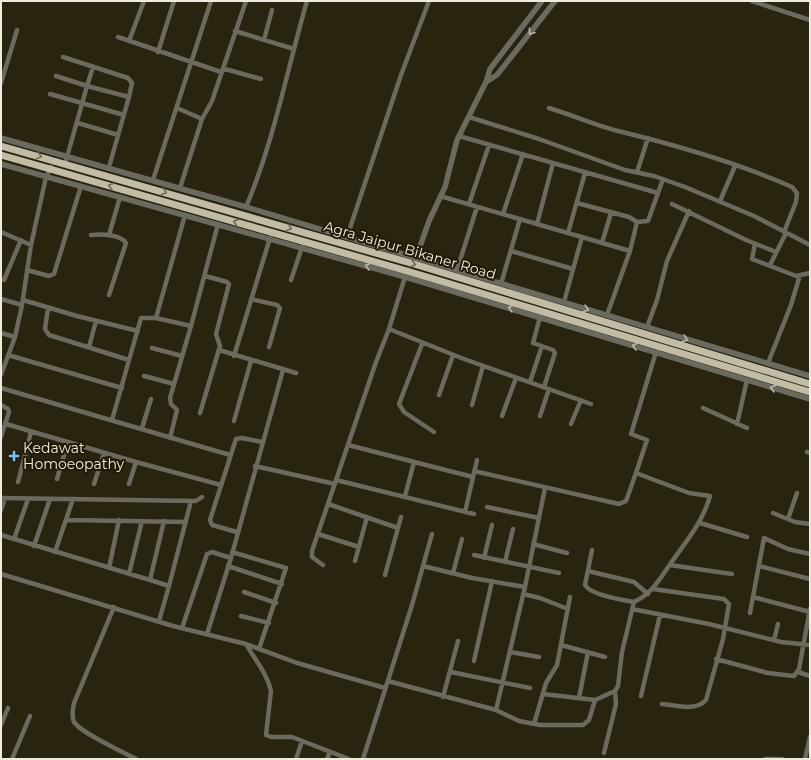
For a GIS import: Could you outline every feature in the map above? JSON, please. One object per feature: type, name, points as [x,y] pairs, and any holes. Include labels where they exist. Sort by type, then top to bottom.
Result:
[{"type":"highway","name":"Agra Jaipur Bikaner Road","points":[[1,146],[54,160],[466,280],[810,384]]},
{"type":"highway","name":"Agra Jaipur Bikaner Road","points":[[1,155],[407,271],[810,392]]},
{"type":"street","points":[[129,41],[144,1]]},
{"type":"street","points":[[158,52],[174,1]]},
{"type":"street","points":[[153,180],[211,1]]},
{"type":"street","points":[[180,188],[202,119],[212,101],[246,1]]},
{"type":"street","points":[[246,207],[267,150],[285,90],[307,1]]},
{"type":"street","points":[[347,238],[401,75],[429,1]]},
{"type":"street","points":[[416,258],[429,220],[440,196],[459,136],[470,117],[486,82],[490,69],[542,1]]},
{"type":"street","points":[[486,82],[497,75],[555,1]]},
{"type":"street","points":[[752,1],[810,20]]},
{"type":"street","points":[[264,40],[272,10]]},
{"type":"street","points":[[1,83],[17,30]]},
{"type":"street","points":[[235,32],[294,49]]},
{"type":"street","points":[[118,37],[158,52],[221,72],[225,69],[261,79]]},
{"type":"street","points":[[63,57],[130,80],[132,86],[109,168]]},
{"type":"street","points":[[65,164],[93,67]]},
{"type":"street","points":[[56,76],[128,97]]},
{"type":"street","points":[[50,94],[124,115]]},
{"type":"street","points":[[177,108],[202,119]]},
{"type":"street","points":[[549,108],[617,131],[648,138],[735,166],[794,188],[797,193],[796,202],[785,232],[770,265]]},
{"type":"street","points":[[470,117],[539,139],[625,170],[663,179],[720,201],[810,245]]},
{"type":"street","points":[[78,123],[118,135]]},
{"type":"street","points":[[459,136],[658,193]]},
{"type":"street","points":[[1,138],[246,207],[810,376]]},
{"type":"street","points":[[637,172],[648,138]]},
{"type":"street","points":[[469,204],[489,145]]},
{"type":"street","points":[[503,214],[523,154]]},
{"type":"street","points":[[2,372],[14,337],[23,303],[31,245],[46,176],[54,160]]},
{"type":"street","points":[[537,224],[553,163]]},
{"type":"street","points":[[1,164],[405,277],[810,400]]},
{"type":"street","points":[[720,201],[735,166]]},
{"type":"street","points":[[568,233],[585,173]]},
{"type":"street","points":[[576,204],[629,217],[637,222],[648,220],[663,179]]},
{"type":"street","points":[[27,270],[49,276],[54,274],[81,186]]},
{"type":"street","points":[[440,196],[630,251]]},
{"type":"street","points":[[109,235],[120,197]]},
{"type":"street","points":[[672,204],[755,244],[776,252]]},
{"type":"street","points":[[458,270],[477,206]]},
{"type":"street","points":[[647,327],[657,300],[667,261],[688,211]]},
{"type":"street","points":[[602,243],[611,213]]},
{"type":"street","points":[[156,318],[185,215]]},
{"type":"street","points":[[501,284],[520,219]]},
{"type":"street","points":[[607,315],[630,251],[637,222]]},
{"type":"street","points":[[170,438],[177,413],[176,409],[169,400],[205,276],[218,224]]},
{"type":"street","points":[[1,232],[31,245]]},
{"type":"street","points":[[90,235],[109,235],[125,240],[126,244],[108,295]]},
{"type":"street","points":[[564,302],[582,237]]},
{"type":"street","points":[[234,356],[270,238]]},
{"type":"street","points":[[4,280],[21,240]]},
{"type":"street","points":[[755,244],[752,259],[796,276],[810,273]]},
{"type":"street","points":[[291,280],[302,247]]},
{"type":"street","points":[[511,251],[573,269]]},
{"type":"street","points":[[768,363],[792,305],[800,275]]},
{"type":"street","points":[[200,413],[219,350],[220,342],[216,334],[229,283],[205,276]]},
{"type":"street","points":[[323,565],[312,557],[312,551],[376,362],[390,329],[405,277]]},
{"type":"street","points":[[1,299],[48,308],[138,331]]},
{"type":"street","points":[[251,299],[277,305],[280,308],[269,347]]},
{"type":"street","points":[[48,308],[46,332],[49,335],[129,360]]},
{"type":"street","points":[[112,420],[142,317],[156,318],[191,326]]},
{"type":"street","points":[[540,317],[533,341],[555,352],[540,416]]},
{"type":"street","points":[[89,347],[96,321]]},
{"type":"street","points":[[390,329],[422,344],[591,404]]},
{"type":"street","points":[[1,333],[14,337]]},
{"type":"street","points":[[422,344],[399,404],[404,412],[434,432]]},
{"type":"street","points":[[530,382],[542,346]]},
{"type":"street","points":[[152,348],[182,356]]},
{"type":"street","points":[[219,350],[234,356],[296,373]]},
{"type":"street","points":[[474,471],[619,504],[626,501],[646,440],[631,434],[656,352]]},
{"type":"street","points":[[8,355],[122,388]]},
{"type":"street","points":[[439,395],[453,355]]},
{"type":"street","points":[[234,421],[251,361]]},
{"type":"street","points":[[472,405],[483,366]]},
{"type":"street","points":[[207,634],[228,566],[283,370]]},
{"type":"street","points":[[144,376],[174,384]]},
{"type":"street","points":[[502,416],[516,378]]},
{"type":"street","points":[[737,424],[747,380]]},
{"type":"street","points":[[1,388],[142,428],[170,438],[230,455]]},
{"type":"street","points":[[142,428],[151,398]]},
{"type":"street","points":[[571,424],[581,400]]},
{"type":"street","points":[[1,405],[8,409],[9,412],[1,437]]},
{"type":"street","points":[[703,408],[747,428]]},
{"type":"street","points":[[6,424],[221,485]]},
{"type":"street","points":[[18,482],[31,432]]},
{"type":"street","points":[[237,532],[214,526],[210,522],[235,441],[238,438],[262,442]]},
{"type":"street","points":[[57,479],[68,442]]},
{"type":"street","points":[[348,445],[473,477]]},
{"type":"street","points":[[94,484],[104,453]]},
{"type":"street","points":[[465,512],[476,460]]},
{"type":"street","points":[[129,484],[136,462]]},
{"type":"street","points":[[405,496],[414,462]]},
{"type":"street","points":[[255,466],[405,496],[474,514]]},
{"type":"street","points":[[592,550],[585,585],[587,588],[594,592],[634,602],[648,594],[653,589],[700,523],[710,496],[689,492],[636,473]]},
{"type":"street","points":[[496,710],[525,587],[545,488]]},
{"type":"street","points":[[788,519],[797,493]]},
{"type":"street","points":[[1,510],[3,498],[200,500],[202,497]]},
{"type":"street","points":[[14,539],[28,499]]},
{"type":"street","points":[[34,546],[50,499]]},
{"type":"street","points":[[55,552],[73,499]]},
{"type":"street","points":[[159,622],[191,500]]},
{"type":"street","points":[[328,504],[398,528]]},
{"type":"street","points":[[487,507],[539,518]]},
{"type":"street","points":[[773,513],[788,519],[810,524]]},
{"type":"street","points":[[355,561],[367,517]]},
{"type":"street","points":[[385,575],[401,517]]},
{"type":"street","points":[[66,520],[186,522]]},
{"type":"street","points":[[109,568],[119,520]]},
{"type":"street","points":[[129,574],[142,521]]},
{"type":"street","points":[[150,580],[164,521]]},
{"type":"street","points":[[700,523],[747,537]]},
{"type":"street","points":[[484,558],[492,525]]},
{"type":"street","points":[[505,562],[513,528]]},
{"type":"street","points":[[318,534],[359,547]]},
{"type":"street","points":[[363,759],[432,534]]},
{"type":"street","points":[[1,535],[169,586]]},
{"type":"street","points":[[750,613],[764,538],[788,548],[810,554]]},
{"type":"street","points":[[453,573],[462,539]]},
{"type":"street","points":[[533,544],[567,553]]},
{"type":"street","points":[[182,628],[207,554],[212,552],[230,558]]},
{"type":"street","points":[[232,552],[286,567],[276,603],[259,649]]},
{"type":"street","points":[[474,555],[559,573]]},
{"type":"street","points":[[670,565],[732,574]]},
{"type":"street","points":[[228,566],[282,584]]},
{"type":"street","points":[[423,566],[525,587]]},
{"type":"street","points":[[759,566],[810,579]]},
{"type":"street","points":[[588,571],[634,582],[648,594]]},
{"type":"street","points":[[1,574],[114,607],[159,622],[246,644],[297,663],[385,688]]},
{"type":"street","points":[[474,660],[492,581]]},
{"type":"street","points":[[653,589],[728,601],[729,610],[716,659],[710,690],[706,700],[702,704],[687,707],[662,704]]},
{"type":"street","points":[[244,592],[276,603]]},
{"type":"street","points":[[523,594],[540,598],[568,610]]},
{"type":"street","points":[[716,659],[783,676],[794,676],[798,672],[807,644],[810,613],[753,596]]},
{"type":"street","points":[[534,724],[546,683],[557,665],[570,597]]},
{"type":"street","points":[[604,753],[616,704],[616,691],[634,602]]},
{"type":"street","points":[[114,607],[74,703],[73,719],[75,723],[82,728],[136,759]]},
{"type":"street","points":[[632,609],[709,624],[774,640],[807,644]]},
{"type":"street","points":[[641,696],[660,615]]},
{"type":"street","points":[[241,616],[269,623]]},
{"type":"street","points":[[774,640],[778,624]]},
{"type":"street","points":[[443,697],[451,672],[458,641]]},
{"type":"street","points":[[246,644],[267,677],[271,691],[266,735],[270,737],[286,736],[349,759]]},
{"type":"street","points":[[561,645],[605,657]]},
{"type":"street","points":[[510,652],[539,657]]},
{"type":"street","points":[[579,698],[588,652]]},
{"type":"street","points":[[451,672],[530,688]]},
{"type":"street","points":[[798,672],[810,676]]},
{"type":"street","points":[[388,681],[496,710],[519,721],[534,724],[583,725],[589,720],[595,700]]},
{"type":"street","points":[[543,694],[595,700],[616,691]]},
{"type":"street","points":[[1,725],[8,708]]},
{"type":"street","points":[[12,759],[30,716]]},
{"type":"street","points":[[805,759],[810,737]]},
{"type":"street","points":[[296,759],[302,741]]},
{"type":"street","points":[[327,759],[330,752]]},
{"type":"street","points":[[765,759],[782,759]]},
{"type":"place","name":"Kedawat Homoeopathy","points":[[14,456]]}]
